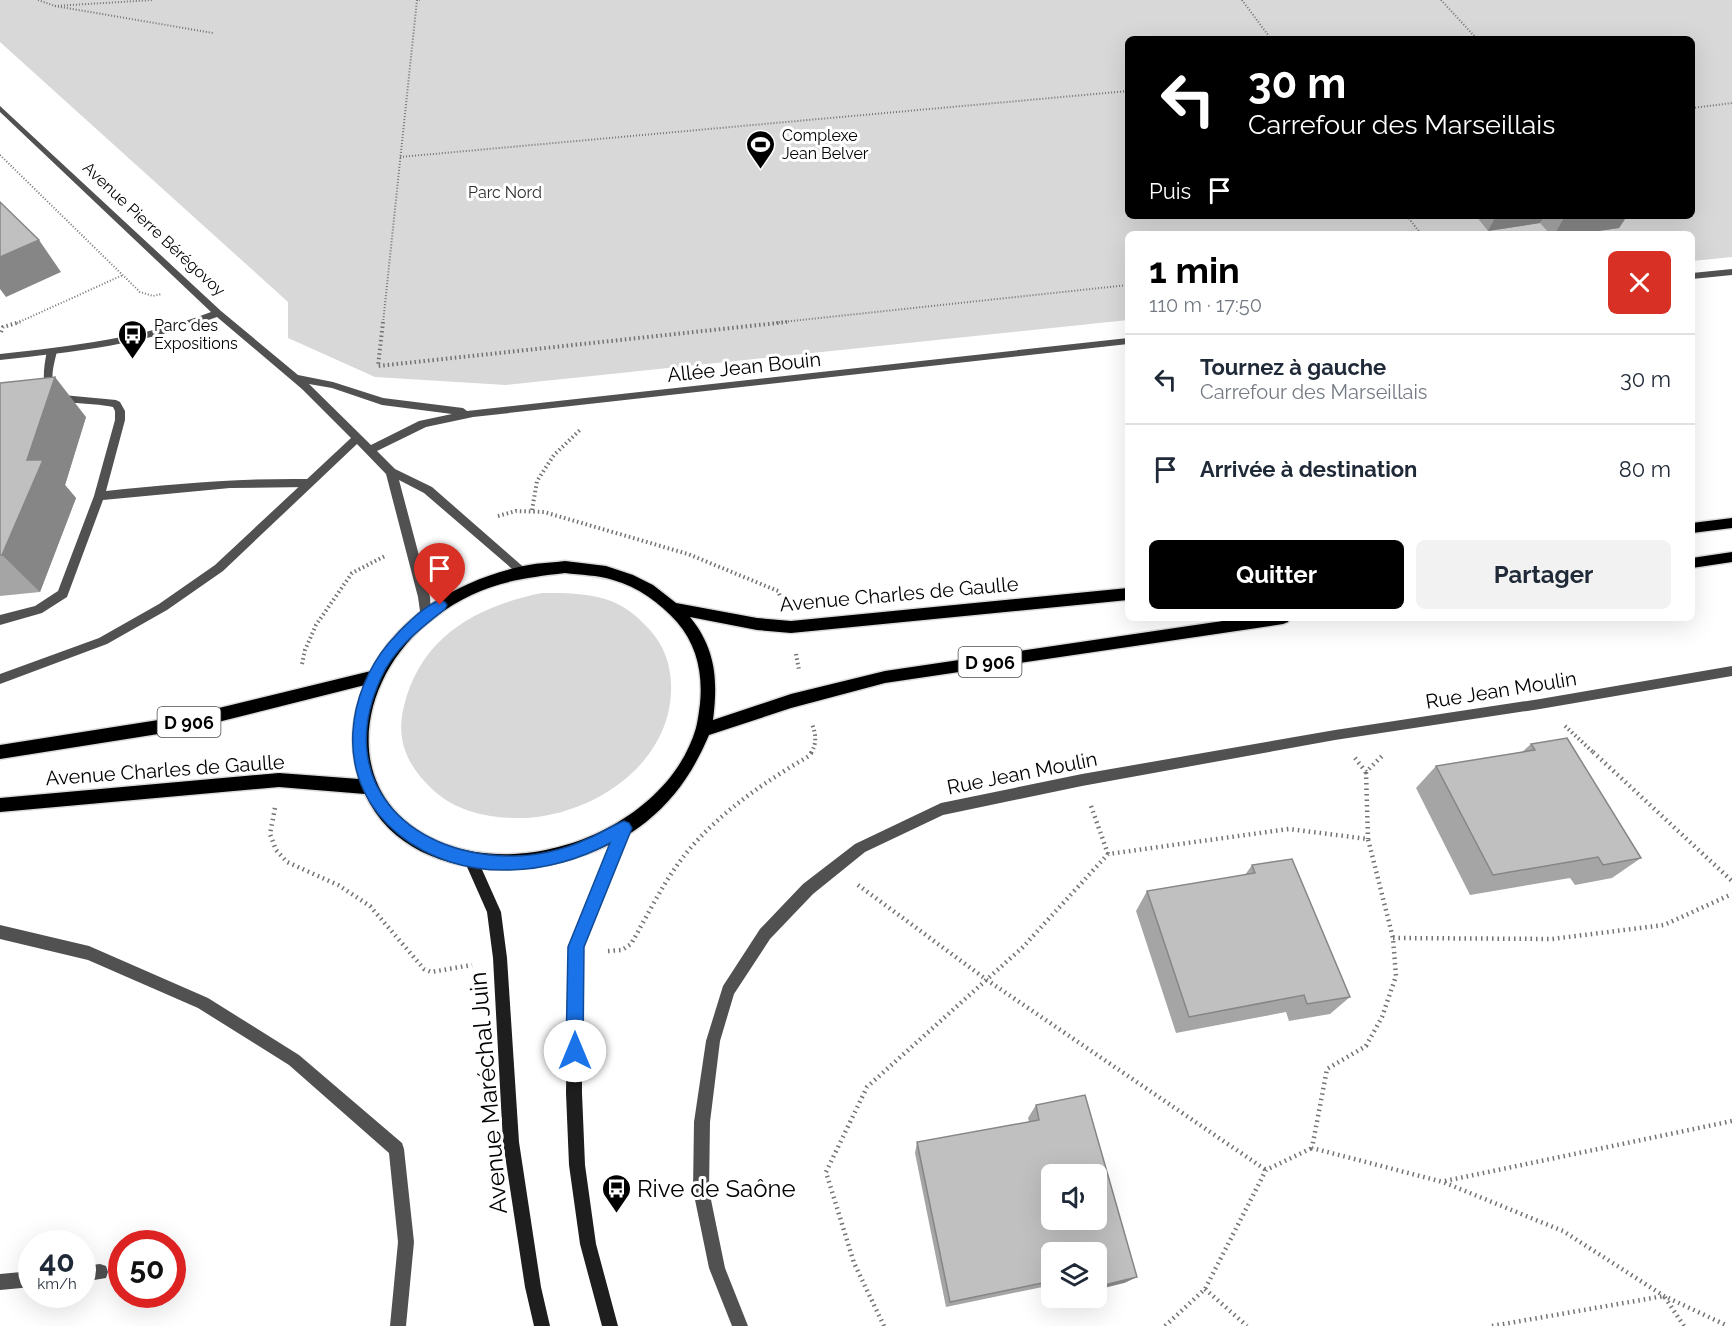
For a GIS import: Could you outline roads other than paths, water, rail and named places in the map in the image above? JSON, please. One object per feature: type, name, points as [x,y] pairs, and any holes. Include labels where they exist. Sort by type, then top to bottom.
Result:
[{"type":"main road","points":[[1695,528],[1732,523]]},
{"type":"main road","points":[[1695,563],[1732,557]]},
{"type":"main road","points":[[565,567],[607,572],[643,586],[674,608],[691,628],[702,650],[708,676],[709,703],[703,730],[686,766],[660,800],[624,828],[589,846],[550,858],[510,863],[471,860],[437,850],[408,834],[384,812],[368,787],[359,750],[361,713],[375,676],[388,654],[405,633],[426,615],[455,596],[488,581],[522,571],[565,567]]},
{"type":"main road","name":"Avenue Charles de Gaulle","points":[[674,608],[766,625],[791,627],[1125,594]]},
{"type":"main road","name":"D 906","points":[[703,730],[804,697],[885,677],[1263,621]]},
{"type":"main road","name":"Avenue Charles de Gaulle","points":[[0,752],[190,722],[375,676]]},
{"type":"main road","name":"Avenue Charles de Gaulle","points":[[0,805],[279,780],[368,787]]},
{"type":"main road","points":[[610,1326],[588,1244],[577,1166],[574,1093],[576,947],[624,828]]},
{"type":"main road","name":"Avenue Maréchal Juin","points":[[471,860],[494,912],[501,958],[511,1142],[533,1287],[542,1326]]},
{"type":"street","name":"Avenue Pierre Bérégovoy","points":[[0,108],[218,313],[295,378],[391,472],[428,490],[522,571]]},
{"type":"street","points":[[1695,276],[1732,272]]},
{"type":"street","points":[[0,357],[150,337],[218,313]]},
{"type":"street","name":"Allée Jean Bouin","points":[[370,450],[423,424],[473,413],[1125,341]]},
{"type":"street","points":[[0,620],[38,610],[63,594],[99,495],[120,420],[120,411],[116,404],[104,400],[64,399],[52,394],[46,386],[46,374],[52,351]]},
{"type":"street","points":[[295,378],[333,385],[382,401],[473,413]]},
{"type":"street","points":[[0,679],[103,641],[163,607],[219,568],[358,438]]},
{"type":"street","name":"Avenue Pierre Bérégovoy","points":[[391,472],[424,597],[426,615]]},
{"type":"street","points":[[99,495],[191,486],[269,482],[308,483]]},
{"type":"street","name":"Rue Jean Moulin","points":[[740,1326],[717,1268],[701,1190],[702,1122],[714,1041],[728,991],[765,934],[808,889],[860,848],[941,809],[1082,780],[1335,735],[1540,704],[1732,671]]},
{"type":"street","points":[[0,932],[89,953],[204,1003],[294,1060],[396,1149],[406,1242],[398,1326]]},
{"type":"street","points":[[96,1272],[100,1272]]},
{"type":"street","points":[[0,1282],[18,1280]]},
{"type":"place","name":"Complexe Jean Belver","points":[[761,170]]},
{"type":"place","name":"Parc des Expositions","points":[[133,360]]},
{"type":"place","name":"Rive de Saône","points":[[616,1214]]},
{"type":"park label","name":"Parc Nord","points":[[505,192]]}]
